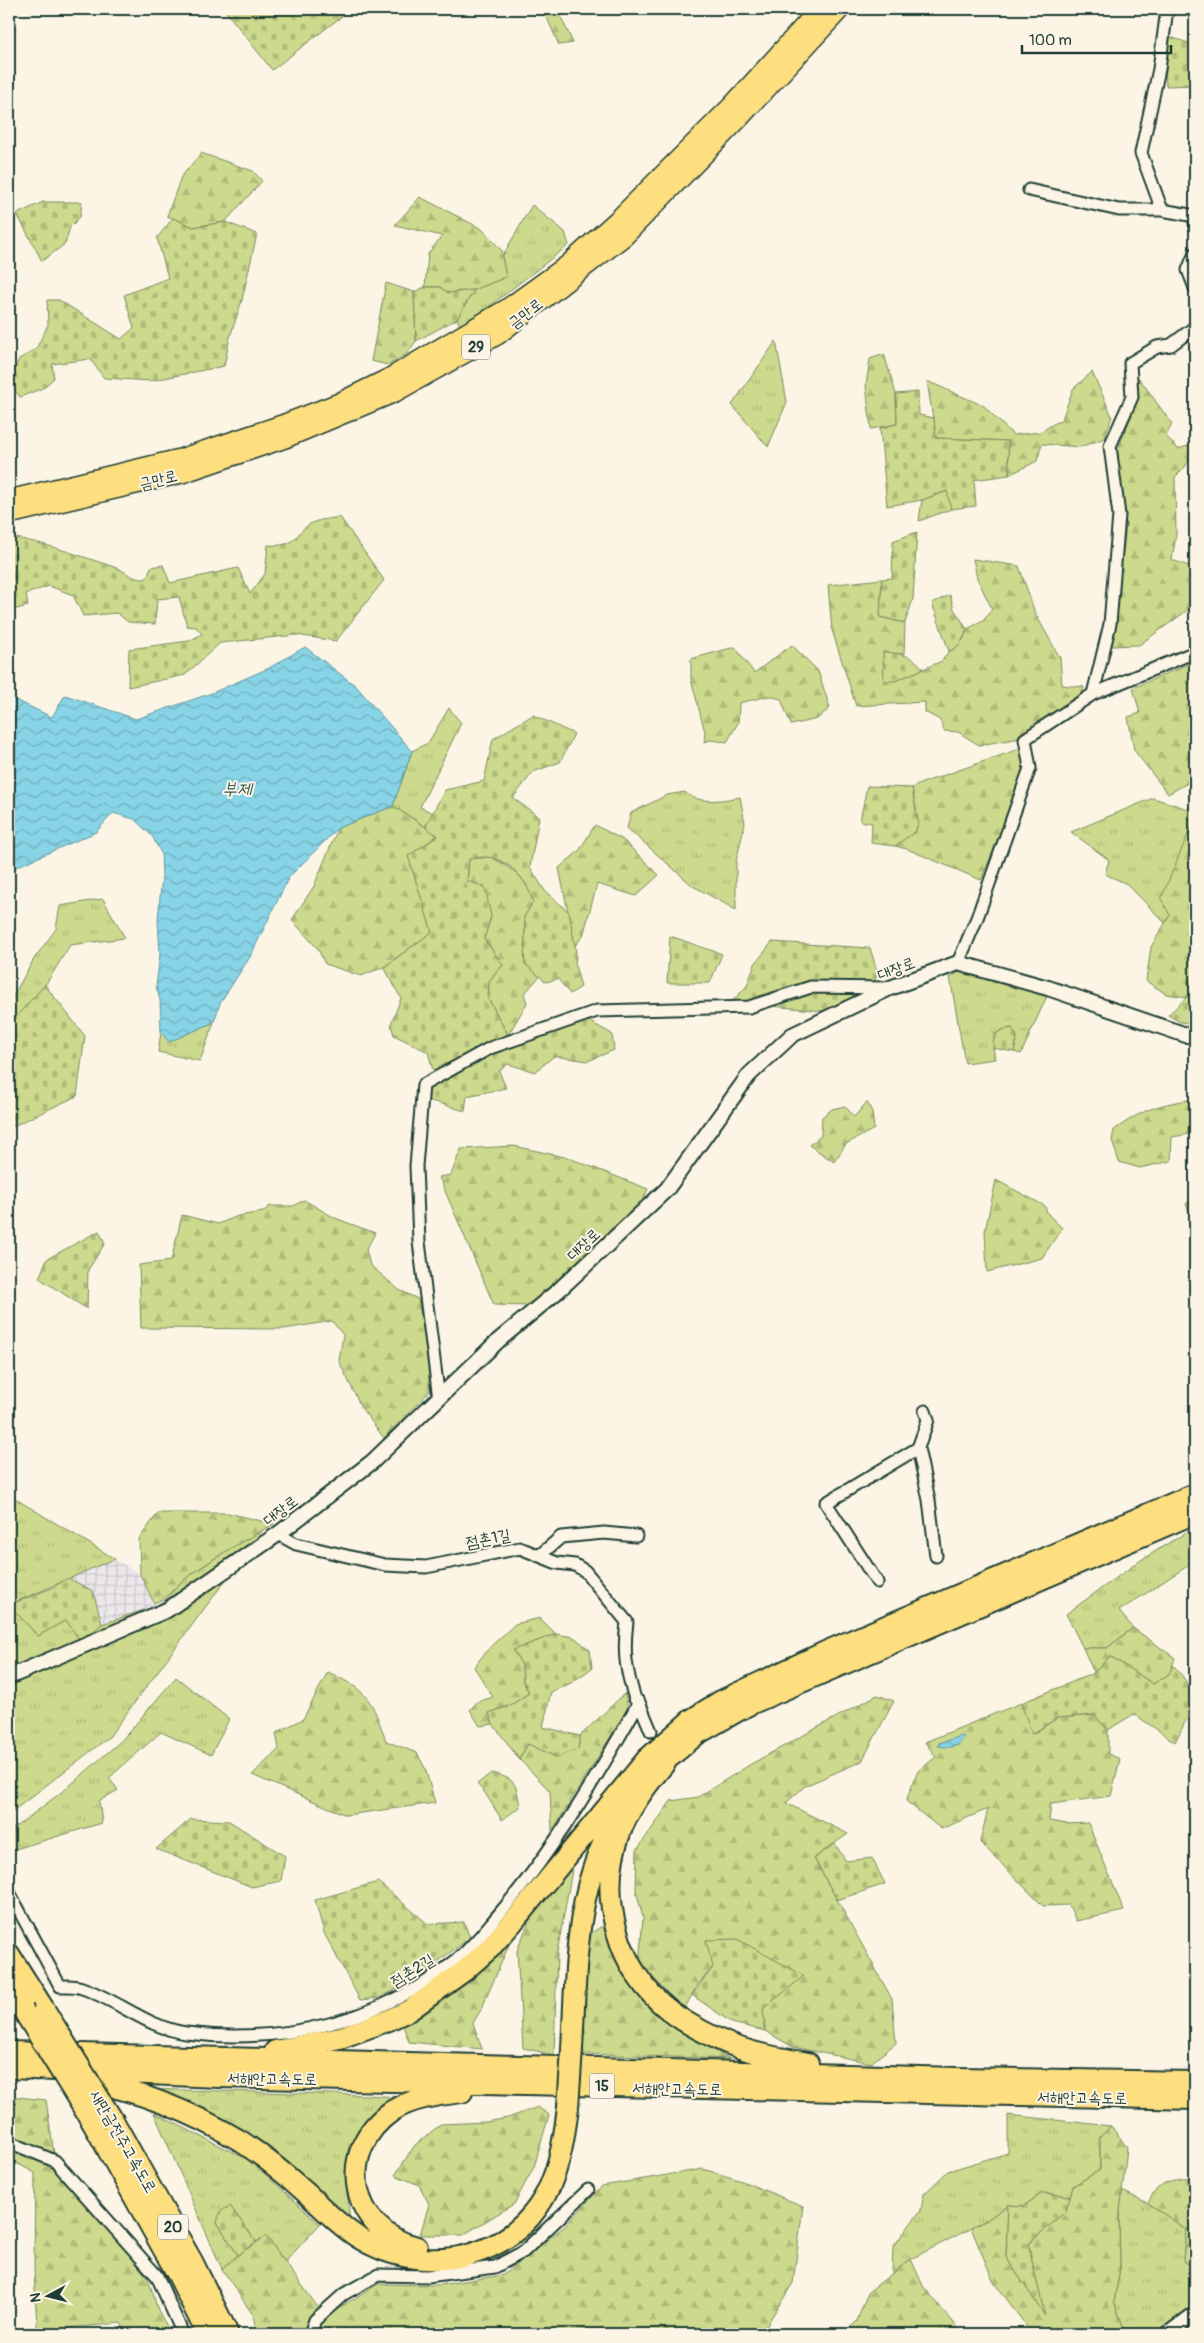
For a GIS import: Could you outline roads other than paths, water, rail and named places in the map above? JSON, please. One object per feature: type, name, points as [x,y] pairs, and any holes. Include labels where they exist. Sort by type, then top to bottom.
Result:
[{"type":"highway","name":"금만로","points":[[9,500],[180,459],[282,425],[339,402],[390,378],[507,309],[568,265],[620,218],[733,105],[820,9]]},
{"type":"highway","name":"금만로","points":[[9,514],[182,473],[285,438],[395,392],[497,335],[624,236],[739,118],[840,9]]},
{"type":"highway","points":[[200,2058],[262,2053],[310,2045],[367,2029],[410,2010],[464,1971],[489,1949],[629,1780],[670,1736],[691,1720],[721,1701],[825,1652],[1195,1494]]},
{"type":"highway","points":[[18,2068],[123,2088],[175,2107],[239,2140],[272,2163],[340,2225],[360,2239],[404,2257],[426,2260],[464,2257],[480,2252],[499,2243],[520,2228],[538,2207],[550,2184],[560,2158],[567,2050],[582,1906],[589,1876],[607,1835],[628,1800],[649,1774],[675,1752],[721,1719],[774,1692],[1002,1597],[1195,1513]]},
{"type":"highway","points":[[675,1752],[654,1776],[628,1816],[614,1851],[610,1894],[613,1919],[620,1943],[633,1970],[649,1991],[670,2011],[721,2041],[768,2056],[878,2075]]},
{"type":"highway","points":[[567,2050],[568,1941],[578,1886],[593,1844],[629,1780]]},
{"type":"highway","name":"새만금전주고속도로","points":[[9,1954],[44,2009],[104,2123],[207,2334]]},
{"type":"highway","name":"새만금전주고속도로","points":[[9,1988],[22,2010],[104,2123],[193,2263],[228,2334]]},
{"type":"highway","name":"서해안고속도로","points":[[9,2052],[1195,2082]]},
{"type":"highway","name":"서해안고속도로","points":[[18,2068],[218,2077],[1195,2099]]},
{"type":"highway","points":[[555,2085],[446,2094],[415,2101],[392,2111],[369,2132],[360,2151],[357,2183],[362,2204],[382,2231],[393,2238],[414,2246],[443,2248],[466,2244],[485,2236],[518,2212],[536,2186],[563,2106]]},
{"type":"street","points":[[1162,210],[1141,153],[1159,69],[1168,9]]},
{"type":"street","points":[[1029,190],[1120,210],[1162,210],[1194,216],[1195,223]]},
{"type":"street","points":[[1195,253],[1188,270],[1195,288]]},
{"type":"street","points":[[1093,694],[1110,624],[1119,515],[1110,446],[1132,397],[1130,363],[1157,347],[1171,345],[1195,327]]},
{"type":"street","points":[[1195,652],[1093,694],[1025,739],[1030,768],[977,918],[958,963],[1048,988],[1186,1035],[1195,1035]]},
{"type":"street","name":"대장로","points":[[9,1677],[168,1610],[278,1534],[372,1462],[498,1341],[559,1290],[667,1189],[749,1075],[792,1035],[890,988],[958,963]]},
{"type":"street","points":[[439,1399],[419,1242],[416,1166],[423,1085],[490,1048],[597,1011],[750,1007],[811,987],[890,988]]},
{"type":"street","points":[[925,1412],[928,1420],[918,1448],[929,1500],[936,1556]]},
{"type":"street","points":[[878,1582],[826,1503],[918,1448]]},
{"type":"street","points":[[539,1556],[560,1536],[604,1533],[636,1536]]},
{"type":"street","name":"점촌1길","points":[[278,1534],[296,1544],[386,1565],[426,1567],[520,1548],[557,1563],[575,1565],[585,1571],[627,1622],[624,1646],[626,1670],[635,1699],[639,1702],[651,1732]]},
{"type":"street","name":"점촌2길","points":[[9,1892],[60,1986],[81,1987],[171,2030],[244,2036],[294,2033],[332,2024],[394,2001],[419,1987],[460,1957],[522,1887],[579,1804],[639,1702]]},
{"type":"street","points":[[9,2142],[55,2160],[157,2276],[183,2334]]},
{"type":"street","points":[[310,2334],[315,2320],[344,2294],[378,2275],[428,2276],[495,2267],[523,2252],[588,2190]]},
{"type":"street","points":[[1168,2334],[1195,2314]]},
{"type":"water","name":"부제","points":[[305,647],[356,686],[412,751],[393,806],[338,828],[289,877],[250,957],[220,1003],[214,1022],[169,1042],[161,1032],[160,1000],[156,986],[160,955],[158,919],[162,876],[161,853],[152,836],[134,819],[113,813],[96,832],[9,870],[9,697],[52,717],[65,695],[136,719],[212,693],[269,668]]},
{"type":"water","points":[[964,1737],[962,1741],[956,1746],[938,1746],[939,1743]]},
{"type":"tunnel","points":[[651,1731],[676,1767]]}]
